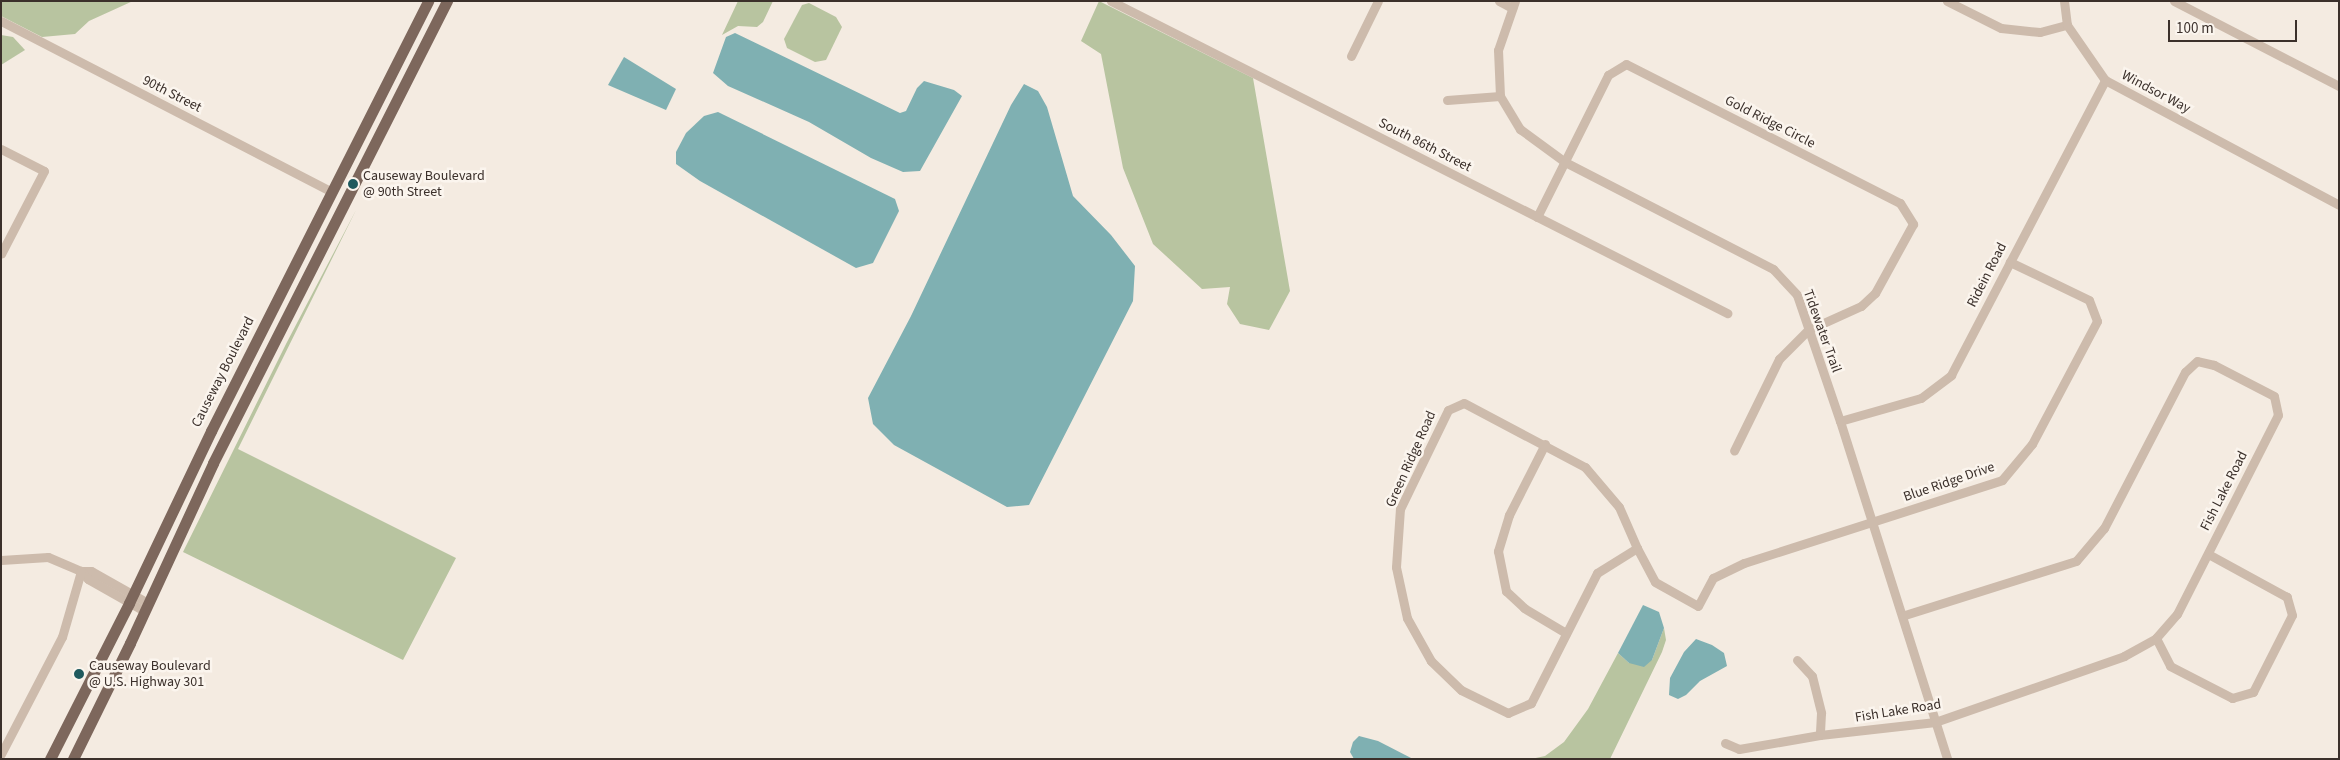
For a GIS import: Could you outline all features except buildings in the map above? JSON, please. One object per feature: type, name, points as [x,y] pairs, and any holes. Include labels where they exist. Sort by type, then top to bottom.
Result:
[{"type":"main road","name":"Causeway Boulevard","points":[[50,759],[131,599],[197,458],[428,1]]},
{"type":"main road","points":[[416,60],[419,46],[441,1]]},
{"type":"main road","points":[[73,759],[212,463],[447,1]]},
{"type":"street","name":"South 86th Street","points":[[1111,1],[1727,313]]},
{"type":"street","points":[[1351,56],[1378,1]]},
{"type":"street","points":[[1499,1],[1513,4]]},
{"type":"street","points":[[1946,1],[2001,28],[2040,32],[2067,25],[2064,1]]},
{"type":"street","points":[[2174,1],[2339,86]]},
{"type":"street","name":"Tidewater Trail","points":[[1513,4],[1498,50],[1500,96],[1520,129],[1565,162],[1773,269],[1797,295],[1840,420],[1947,759]]},
{"type":"street","name":"90th Street","points":[[1,21],[331,191]]},
{"type":"street","name":"Windsor Way","points":[[2067,25],[2105,80],[2339,205]]},
{"type":"street","name":"Gold Ridge Circle","points":[[1537,217],[1608,75],[1626,64],[1900,203],[1913,224],[1875,293],[1861,306],[1808,330]]},
{"type":"street","name":"Ridein Road","points":[[1840,420],[1921,398],[1952,375],[2105,80]]},
{"type":"street","points":[[1447,100],[1500,96]]},
{"type":"street","points":[[1,149],[44,171],[1,254]]},
{"type":"street","name":"Blue Ridge Drive","points":[[1698,606],[1713,578],[1744,563],[2002,480],[2037,436],[2097,321],[2089,300],[2010,262]]},
{"type":"street","points":[[1734,451],[1780,359],[1808,330]]},
{"type":"street","name":"Fish Lake Road","points":[[1725,743],[1739,749],[1820,735],[1935,722],[2124,656],[2156,638],[2177,614],[2278,415],[2274,396],[2214,365],[2197,361],[2184,372],[2104,528],[2076,561],[1902,616]]},
{"type":"street","name":"Green Ridge Road","points":[[1637,548],[1597,573],[1531,703],[1508,713],[1461,690],[1430,661],[1407,618],[1396,568],[1400,510],[1448,410],[1464,403],[1585,467],[1620,507],[1637,548],[1655,582],[1698,606]]},
{"type":"street","points":[[1544,444],[1508,515],[1498,551],[1506,591],[1524,608],[1566,633]]},
{"type":"street","points":[[2156,638],[2170,666],[2232,698],[2253,692],[2292,615],[2287,597],[2208,554]]},
{"type":"street","points":[[1,560],[48,557],[81,571],[88,579],[146,606]]},
{"type":"street","points":[[1,754],[62,637],[81,571]]},
{"type":"street","points":[[1797,660],[1812,676],[1821,714],[1820,735]]},
{"type":"green space","points":[[1,1],[133,1],[89,21],[75,34],[42,37],[1,16]]},
{"type":"green space","points":[[738,1],[773,1],[763,22],[757,27],[738,26],[722,35]]},
{"type":"green space","points":[[1099,1],[1253,78],[1290,291],[1269,330],[1240,324],[1227,304],[1230,287],[1202,289],[1153,244],[1123,168],[1101,54],[1081,41]]},
{"type":"green space","points":[[809,3],[836,17],[842,27],[826,60],[815,62],[787,48],[784,39],[802,5]]},
{"type":"green space","points":[[1,35],[13,37],[25,50],[1,65]]},
{"type":"green space","points":[[356,210],[238,449],[456,558],[403,660],[183,552],[286,344]]},
{"type":"green space","points":[[1664,628],[1666,640],[1662,652],[1610,759],[1531,759],[1545,756],[1564,742],[1588,709],[1618,653],[1629,663],[1652,660]]},
{"type":"water","points":[[735,33],[900,113],[906,111],[917,88],[924,81],[954,90],[962,96],[920,171],[903,172],[871,158],[809,122],[728,86],[713,73],[726,37]]},
{"type":"water","points":[[624,57],[676,89],[666,110],[608,85]]},
{"type":"water","points":[[1024,84],[1038,91],[1047,107],[1073,196],[1111,235],[1135,266],[1133,301],[1029,505],[1007,507],[894,445],[873,424],[868,398],[911,316],[1011,105]]},
{"type":"water","points":[[718,112],[895,199],[899,211],[873,263],[856,268],[700,181],[676,164],[676,152],[686,133],[704,116]]},
{"type":"water","points":[[1643,605],[1659,612],[1664,628],[1652,660],[1644,667],[1629,663],[1618,653]]},
{"type":"water","points":[[1696,639],[1712,645],[1724,653],[1727,666],[1700,681],[1686,695],[1678,699],[1669,695],[1670,678],[1684,652]]},
{"type":"water","points":[[1359,736],[1378,741],[1413,759],[1354,759],[1350,752],[1353,742]]},
{"type":"place","name":"Causeway Boulevard @ 90th Street","points":[[353,184]]},
{"type":"place","name":"Causeway Boulevard @ U.S. Highway 301","points":[[79,674]]}]
